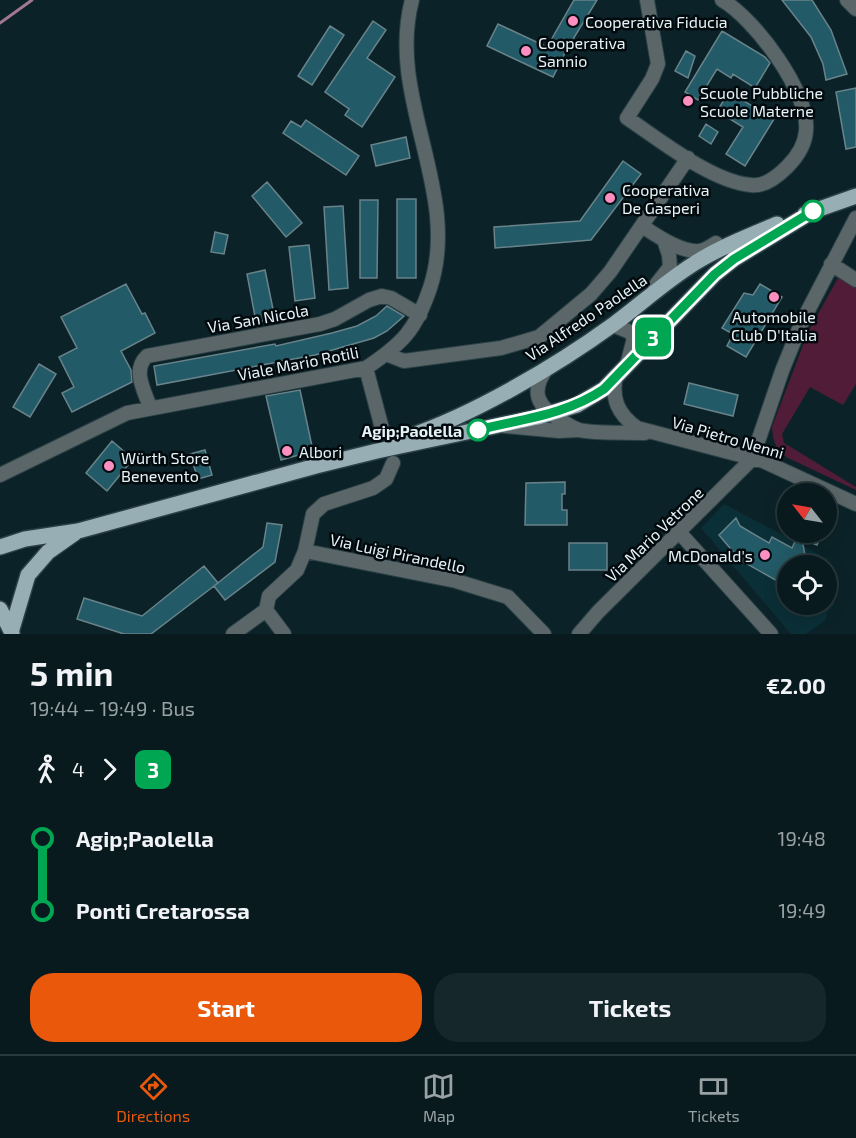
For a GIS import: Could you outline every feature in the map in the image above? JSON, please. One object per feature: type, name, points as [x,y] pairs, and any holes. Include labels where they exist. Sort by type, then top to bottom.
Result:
[{"type":"main road","name":"Via Alfredo Paolella","points":[[377,451],[464,413],[548,367],[636,308],[694,263],[739,240],[849,198]]},
{"type":"main road","name":"Via Alfredo Paolella","points":[[0,547],[26,539],[78,531],[377,451],[549,414],[588,400],[604,389],[715,274],[734,259],[813,211]]},
{"type":"main road","name":"Via Alfredo Paolella","points":[[12,632],[28,575],[48,552],[78,531]]},
{"type":"main road","points":[[0,609],[12,632]]},
{"type":"street","name":"Viale Mario Rotili","points":[[0,475],[111,420],[150,407],[366,368],[405,338],[420,315],[436,271],[439,219],[432,180],[417,127],[408,73],[407,16],[412,0]]},
{"type":"street","points":[[647,0],[658,64],[652,79],[627,118],[727,181],[755,186],[774,177],[798,154],[806,134],[803,107],[778,57],[747,18],[722,0]]},
{"type":"street","points":[[847,0],[856,9]]},
{"type":"street","points":[[387,354],[404,360],[501,348],[539,337],[591,294],[610,272],[688,158]]},
{"type":"street","points":[[752,459],[782,371],[801,324],[856,218]]},
{"type":"street","points":[[642,226],[664,240],[693,250],[703,250],[716,243],[739,240]]},
{"type":"street","points":[[636,308],[670,267],[664,240]]},
{"type":"street","points":[[831,264],[855,280]]},
{"type":"street","name":"Via San Nicola","points":[[150,407],[139,370],[142,361],[147,356],[336,320],[369,300],[382,296],[391,297],[420,315]]},
{"type":"street","name":"Via Pietro Nenni","points":[[612,325],[630,332],[634,338],[613,389],[617,407],[626,420],[637,428],[656,434],[763,461],[856,504]]},
{"type":"street","points":[[548,367],[537,386],[538,399],[549,414]]},
{"type":"street","points":[[366,368],[383,432]]},
{"type":"street","name":"Via Pietro Nenni","points":[[549,414],[578,430],[656,434]]},
{"type":"street","points":[[497,426],[559,431],[578,430]]},
{"type":"street","name":"Via Mario Vetrone","points":[[579,634],[598,612],[752,459]]},
{"type":"street","points":[[305,551],[313,514],[324,504],[374,488],[386,479],[393,463]]},
{"type":"street","points":[[679,532],[771,634]]},
{"type":"street","name":"Via Luigi Pirandello","points":[[233,634],[266,609],[269,596],[297,570],[305,551],[456,581],[508,597],[544,634]]},
{"type":"street","points":[[266,609],[284,634]]},
{"type":"shaded area","points":[[838,278],[856,288],[856,384],[843,405],[810,387],[782,434],[784,443],[856,487],[856,490],[784,455],[776,445],[772,427],[808,332]]},
{"type":"shaded area","points":[[724,504],[777,532],[777,543],[798,543],[820,555],[777,555],[777,615],[827,615],[826,620],[806,634],[791,634],[701,528]]},
{"type":"building","name":"Cooperativa Sannio","points":[[574,0],[597,0],[553,77],[487,46],[498,24],[547,47]]},
{"type":"building","points":[[782,0],[812,0],[831,30],[847,74],[826,80],[823,64],[811,37]]},
{"type":"building","points":[[373,21],[386,30],[367,58],[395,77],[362,127],[345,115],[349,109],[325,92]]},
{"type":"building","points":[[330,26],[344,35],[312,85],[298,76]]},
{"type":"building","points":[[722,31],[765,57],[770,63],[755,88],[733,74],[731,78],[717,69],[698,100],[685,92]]},
{"type":"building","points":[[686,51],[695,56],[688,78],[675,71]]},
{"type":"building","points":[[856,88],[856,147],[846,149],[836,92]]},
{"type":"building","points":[[729,92],[774,119],[745,166],[726,154],[743,127],[717,111]]},
{"type":"building","points":[[306,120],[359,156],[346,175],[283,133],[291,121],[301,127]]},
{"type":"building","points":[[706,124],[718,132],[711,144],[699,136]]},
{"type":"building","points":[[406,137],[410,158],[376,166],[371,145]]},
{"type":"building","name":"Cooperativa De Gasperi","points":[[623,161],[641,174],[591,240],[495,248],[494,227],[580,221]]},
{"type":"building","points":[[267,182],[302,223],[286,237],[252,196]]},
{"type":"building","points":[[397,199],[416,199],[416,278],[397,278]]},
{"type":"building","points":[[360,200],[378,200],[377,278],[360,278]]},
{"type":"building","points":[[343,206],[348,288],[329,290],[324,207]]},
{"type":"building","points":[[215,232],[228,235],[224,254],[211,252]]},
{"type":"building","points":[[309,245],[315,298],[295,301],[289,247]]},
{"type":"building","points":[[265,270],[275,319],[256,322],[247,274]]},
{"type":"building","points":[[126,284],[155,333],[121,351],[131,370],[132,382],[72,412],[62,393],[74,387],[59,357],[77,348],[61,317]]},
{"type":"building","points":[[760,284],[782,297],[746,357],[727,346],[733,334],[722,328],[744,293],[753,295]]},
{"type":"building","points":[[387,306],[404,316],[387,331],[374,338],[315,355],[157,385],[154,366],[275,344],[276,346],[332,333],[357,326],[376,316]]},
{"type":"building","points":[[39,364],[56,374],[30,417],[13,407]]},
{"type":"building","points":[[689,383],[738,395],[733,416],[684,404]]},
{"type":"building","points":[[300,390],[313,451],[281,460],[266,396]]},
{"type":"building","name":"Würth Store Benevento","points":[[112,441],[133,459],[107,491],[86,473]]},
{"type":"building","points":[[205,450],[212,475],[198,479],[190,454]]},
{"type":"building","points":[[565,482],[562,510],[567,510],[567,525],[525,525],[526,483]]},
{"type":"building","points":[[736,518],[740,526],[769,543],[772,537],[777,540],[777,543],[783,543],[792,548],[794,543],[803,543],[805,555],[777,555],[777,581],[740,560],[719,535]]},
{"type":"building","points":[[267,523],[282,525],[275,562],[225,600],[214,586],[263,547]]},
{"type":"building","points":[[569,543],[607,543],[607,570],[569,570]]},
{"type":"building","points":[[204,566],[218,583],[151,634],[124,634],[77,619],[84,598],[142,616]]},
{"type":"waterway","points":[[0,23],[32,0]]},
{"type":"bus line","name":"3","points":[[478,430],[538,417],[588,400],[604,389],[715,274],[734,259],[813,211]]},
{"type":"place","name":"Cooperativa Fiducia","points":[[573,21]]},
{"type":"place","name":"Cooperativa Sannio","points":[[526,51]]},
{"type":"place","name":"Scuole Pubbliche Scuole Materne","points":[[688,101]]},
{"type":"place","name":"Cooperativa De Gasperi","points":[[610,198]]},
{"type":"place","name":"Automobile Club D'Italia","points":[[774,297]]},
{"type":"place","name":"Agip;Paolella","points":[[478,430]]},
{"type":"place","name":"Albori","points":[[287,451]]},
{"type":"place","name":"Würth Store Benevento","points":[[109,466]]},
{"type":"place","name":"McDonald's","points":[[765,555]]}]
